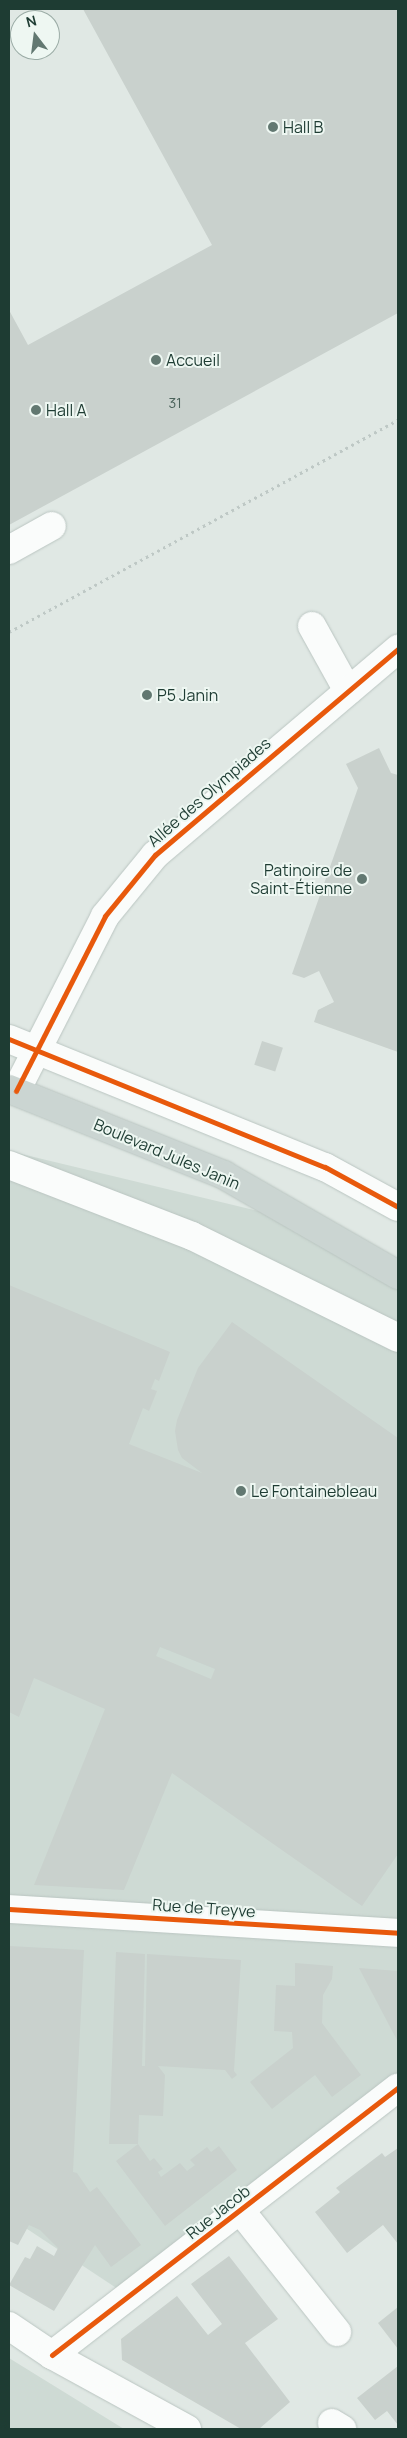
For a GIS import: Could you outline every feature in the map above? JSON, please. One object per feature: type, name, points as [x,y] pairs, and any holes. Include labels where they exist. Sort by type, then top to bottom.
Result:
[{"type":"main road","name":"Boulevard Jules Janin","points":[[12,1090],[224,1176],[398,1275]]},
{"type":"street","points":[[9,550],[52,526]]},
{"type":"street","points":[[312,626],[348,691]]},
{"type":"street","name":"Allée des Olympiades","points":[[12,1090],[105,916],[154,855],[398,649]]},
{"type":"street","points":[[9,1039],[325,1167],[398,1206]]},
{"type":"street","points":[[9,1165],[192,1236],[398,1338]]},
{"type":"street","name":"Rue de Treyve","points":[[9,1909],[398,1933]]},
{"type":"street","name":"Rue Jacob","points":[[52,2355],[398,2088]]},
{"type":"street","points":[[240,2210],[337,2332]]},
{"type":"street","points":[[9,2326],[52,2355],[187,2429]]},
{"type":"path","points":[[9,632],[398,420]]},
{"type":"shaded area","points":[[9,1151],[283,1217],[398,1285],[398,2096],[136,2301],[9,2217]]},
{"type":"shaded area","points":[[9,2358],[17,2363],[124,2429],[9,2429]]},
{"type":"building","name":"Hall B","points":[[83,9],[398,9],[398,313],[9,525],[9,310],[28,345],[212,245]]},
{"type":"building","name":"Patinoire de Saint-Étienne","points":[[379,748],[391,773],[398,775],[398,1052],[314,1022],[318,1010],[334,1002],[319,971],[304,978],[292,974],[358,788],[346,764]]},
{"type":"building","points":[[262,1041],[283,1048],[275,1072],[254,1065]]},
{"type":"building","points":[[9,1285],[170,1352],[159,1381],[155,1379],[151,1389],[157,1391],[149,1411],[143,1408],[129,1444],[202,1473],[182,1458],[178,1450],[175,1431],[177,1420],[198,1368],[232,1322],[398,1438],[398,1854],[362,1906],[172,1773],[124,1890],[34,1885],[105,1709],[34,1678],[19,1717],[9,1712]],"holes":[[[160,1647],[215,1669],[211,1679],[156,1656]]]},
{"type":"building","points":[[9,1946],[84,1950],[73,2172],[77,2173],[90,2192],[97,2187],[141,2245],[111,2267],[95,2245],[54,2311],[9,2285],[25,2257],[30,2259],[37,2246],[54,2256],[58,2248],[40,2230],[29,2225],[18,2245],[9,2241]]},
{"type":"building","points":[[116,1952],[145,1954],[142,2066],[145,2066],[147,1954],[241,1960],[234,2071],[237,2075],[232,2079],[225,2070],[158,2066],[165,2075],[163,2116],[139,2115],[138,2144],[109,2144]]},
{"type":"building","points":[[295,1963],[333,1966],[332,1979],[323,1995],[322,2023],[361,2075],[332,2097],[315,2075],[272,2109],[250,2082],[293,2048],[292,2032],[274,2031],[276,1985],[295,1986]]},
{"type":"building","points":[[359,1968],[398,1971],[398,2042]]},
{"type":"building","points":[[138,2144],[150,2161],[154,2158],[163,2169],[158,2172],[161,2177],[180,2163],[187,2171],[195,2165],[190,2160],[207,2147],[211,2152],[219,2146],[237,2170],[165,2226],[116,2161]]},
{"type":"building","points":[[398,2148],[398,2244],[383,2225],[347,2253],[315,2212],[340,2192],[336,2188],[382,2153],[385,2157]]},
{"type":"building","points":[[229,2256],[278,2319],[245,2343],[290,2402],[259,2429],[241,2429],[122,2360],[121,2339],[177,2296],[208,2335],[222,2324],[191,2284]]},
{"type":"building","points":[[398,2307],[398,2349],[378,2323]]},
{"type":"building","points":[[398,2366],[398,2425],[387,2411],[375,2420],[357,2398]]},
{"type":"cycle path","points":[[16,1091],[105,916],[155,855],[398,649]]},
{"type":"cycle path","points":[[9,1039],[325,1167],[398,1207]]},
{"type":"cycle path","points":[[9,1909],[398,1933]]},
{"type":"cycle path","points":[[52,2355],[398,2088]]},
{"type":"place","name":"Hall B","points":[[273,127]]},
{"type":"place","name":"Accueil","points":[[156,360]]},
{"type":"place","name":"Hall A","points":[[36,410]]},
{"type":"place","name":"P5 Janin","points":[[147,695]]},
{"type":"place","name":"Patinoire de Saint-Étienne","points":[[362,879]]},
{"type":"place","name":"Le Fontainebleau","points":[[241,1491]]}]
